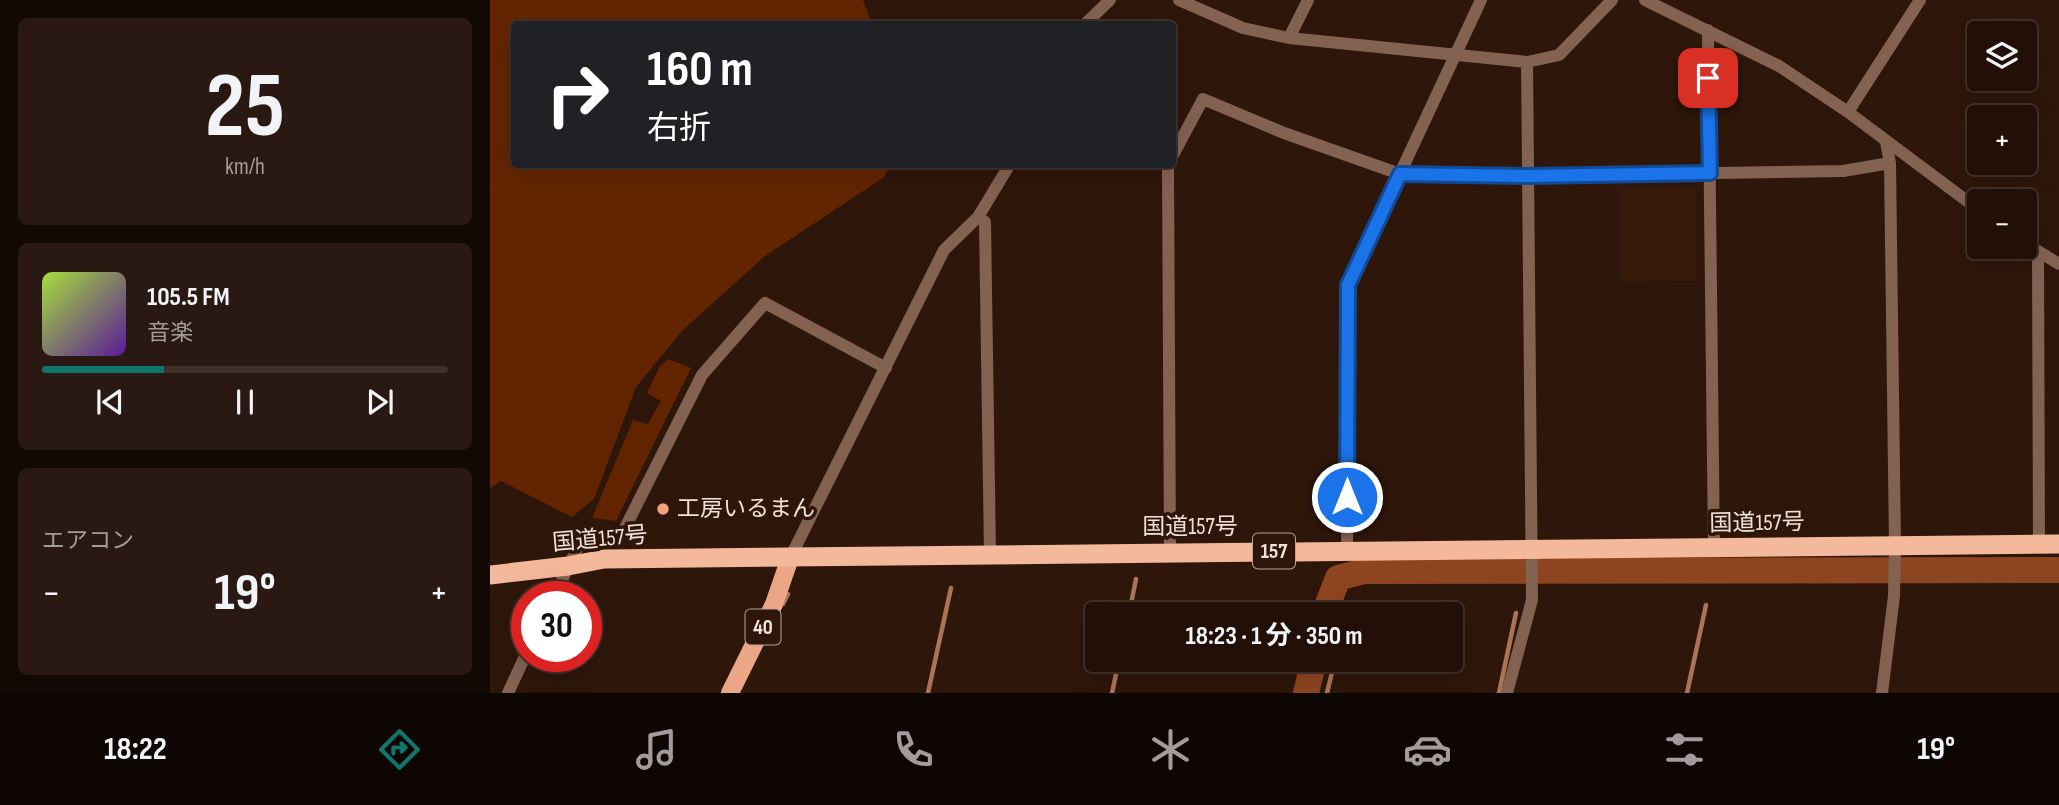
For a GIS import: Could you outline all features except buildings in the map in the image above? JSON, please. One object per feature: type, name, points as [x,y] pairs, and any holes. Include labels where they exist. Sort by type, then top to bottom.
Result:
[{"type":"highway","name":"国道157号","points":[[490,575],[604,559],[1347,550],[1530,555],[1714,548],[2049,545]]},
{"type":"main road","name":"40","points":[[730,693],[774,604],[790,558]]},
{"type":"street","points":[[1088,21],[1110,0]]},
{"type":"street","points":[[1179,0],[1243,28],[1289,38],[1527,62],[1559,55],[1612,0]]},
{"type":"street","points":[[1289,38],[1308,0]]},
{"type":"street","points":[[1347,550],[1348,285],[1481,0]]},
{"type":"street","points":[[1645,0],[1779,66],[1848,111],[1967,201]]},
{"type":"street","points":[[1848,111],[1920,0]]},
{"type":"street","points":[[1708,30],[1714,548]]},
{"type":"street","points":[[1507,693],[1532,600],[1527,62]]},
{"type":"street","points":[[1176,149],[1203,99],[1284,133],[1400,174],[1528,176],[1843,171],[1890,163]]},
{"type":"street","points":[[1882,693],[1894,596],[1895,546],[1890,163],[1886,142]]},
{"type":"street","points":[[790,558],[944,250],[978,217],[1004,168]]},
{"type":"street","points":[[1168,168],[1170,552]]},
{"type":"street","points":[[978,217],[985,222],[990,554]]},
{"type":"street","points":[[2038,252],[2059,264]]},
{"type":"street","points":[[2038,252],[2049,545]]},
{"type":"street","points":[[561,581],[583,536],[623,532],[702,374],[765,303],[886,368]]},
{"type":"street","points":[[508,693],[518,672]]},
{"type":"shaded area","points":[[490,0],[863,0],[871,21],[511,21],[511,168],[889,168],[883,178],[765,256],[683,330],[636,387],[594,499],[572,517],[501,481],[490,488]]},
{"type":"shaded area","points":[[1620,188],[1696,189],[1696,281],[1620,282]]},
{"type":"shaded area","points":[[668,359],[691,368],[616,521],[592,518],[633,420],[648,424],[661,401],[647,393],[660,366]]},
{"type":"waterway","points":[[1329,602],[1338,578],[1364,571],[2059,570]]},
{"type":"waterway","points":[[1131,602],[1136,579]]},
{"type":"waterway","points":[[928,693],[951,588]]},
{"type":"waterway","points":[[783,604],[788,594]]},
{"type":"waterway","points":[[1687,693],[1706,605]]},
{"type":"waterway","points":[[1499,693],[1516,613]]},
{"type":"waterway","points":[[1112,693],[1116,672]]},
{"type":"waterway","points":[[1306,693],[1311,672]]},
{"type":"waterway","points":[[1327,693],[1332,672]]},
{"type":"place","name":"工房いるまん","points":[[663,509]]},
{"type":"route","points":[[1347,497],[1348,285],[1400,174],[1528,176],[1710,173],[1708,78]]}]
